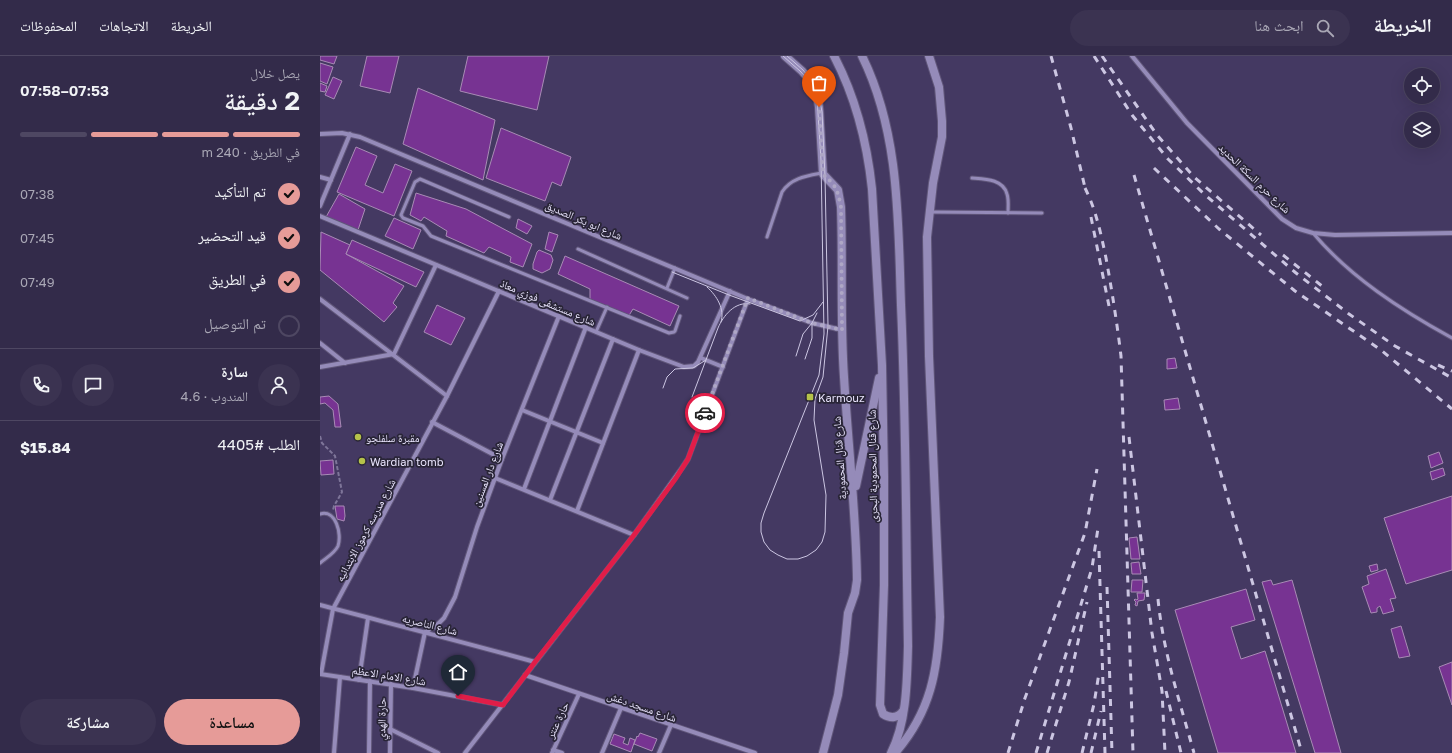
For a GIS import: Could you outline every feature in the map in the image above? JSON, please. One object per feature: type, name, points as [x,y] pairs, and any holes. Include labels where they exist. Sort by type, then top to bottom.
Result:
[{"type":"main road","points":[[785,56],[806,75],[816,90],[819,107],[823,174]]},
{"type":"main road","name":"شارع قنال المحمودية البحرى","points":[[834,56],[854,102],[862,129],[869,163],[882,365],[884,585],[880,710],[887,717],[896,717],[903,711]]},
{"type":"main road","points":[[862,56],[881,106],[888,131],[898,215],[905,388],[908,646],[907,681],[903,711],[898,735],[891,753]]},
{"type":"main road","points":[[895,753],[908,736],[926,704],[936,671],[939,648],[940,617],[928,356],[928,237],[929,212],[939,154],[942,120],[939,87],[929,56]]},
{"type":"main road","name":"شارع قنال المحمودية","points":[[823,174],[838,190],[841,207],[842,330],[844,377],[854,496],[856,586],[848,613],[838,695],[823,753]]},
{"type":"main road","points":[[854,496],[882,365]]},
{"type":"street","name":"شارع حرم السكة الحديد","points":[[1132,56],[1187,123],[1282,219],[1296,228],[1313,233],[1335,235],[1452,233]]},
{"type":"street","name":"شارع ابو بكر الصديق","points":[[320,134],[350,134],[730,291],[812,323],[842,330]]},
{"type":"street","points":[[320,206],[350,134]]},
{"type":"street","points":[[320,177],[331,180]]},
{"type":"street","name":"شارع مستشفى فوزي معاذ","points":[[320,216],[436,266],[639,350],[684,367],[694,366],[701,358]]},
{"type":"street","points":[[394,354],[436,266]]},
{"type":"street","name":"شارع مدرسه كرموز الابتدائيه","points":[[320,674],[333,609],[447,396],[499,291]]},
{"type":"street","points":[[722,367],[701,358],[730,291]]},
{"type":"street","points":[[320,298],[447,396]]},
{"type":"street","points":[[465,753],[634,535],[676,478],[688,459],[748,298]]},
{"type":"street","name":"شارع دار المسنين","points":[[425,632],[436,626],[444,618],[456,597],[477,527],[502,459],[559,316]]},
{"type":"street","points":[[524,489],[586,327]]},
{"type":"street","points":[[550,500],[613,339]]},
{"type":"street","points":[[320,343],[345,363]]},
{"type":"street","points":[[577,511],[639,350]]},
{"type":"street","points":[[320,367],[394,354]]},
{"type":"street","points":[[522,410],[603,443]]},
{"type":"street","points":[[432,422],[502,459]]},
{"type":"street","points":[[495,478],[634,535]]},
{"type":"street","name":"شارع الناصريه","points":[[320,605],[535,662]]},
{"type":"street","points":[[359,680],[368,618]]},
{"type":"street","points":[[413,688],[425,632]]},
{"type":"street","name":"شارع الامام الاعظم","points":[[320,674],[391,684],[503,705]]},
{"type":"street","name":"شارع مسجد دغش","points":[[525,675],[754,753]]},
{"type":"street","points":[[334,753],[340,677]]},
{"type":"street","points":[[369,753],[370,681]]},
{"type":"street","name":"حارة الهدي","points":[[390,753],[391,684]]},
{"type":"street","name":"حارة عنتر","points":[[552,751],[579,694]]},
{"type":"street","points":[[602,753],[621,708]]},
{"type":"street","points":[[659,753],[670,725]]},
{"type":"street","points":[[390,729],[438,753]]},
{"type":"street","points":[[552,751],[562,753]]},
{"type":"lane","points":[[767,237],[785,187],[789,183],[800,178],[823,174]]},
{"type":"lane","points":[[972,178],[996,181],[1004,187],[1007,194],[1008,213]]},
{"type":"lane","points":[[509,217],[420,179],[415,182],[401,215],[403,218],[424,226],[431,236],[607,307],[628,317],[672,333],[675,331],[680,316]]},
{"type":"lane","points":[[929,212],[1042,213]]},
{"type":"lane","points":[[1313,233],[1328,251],[1348,269],[1417,318],[1452,338]]},
{"type":"lane","points":[[578,249],[688,298]]},
{"type":"lane","points":[[667,288],[676,268]]},
{"type":"lane","points":[[596,332],[607,307]]},
{"type":"lane","points":[[320,514],[328,514],[333,517],[336,522],[339,540],[337,547],[331,555],[320,563]]},
{"type":"path","points":[[320,436],[322,442],[335,456],[342,492],[334,506],[333,517]]},
{"type":"building","points":[[320,56],[337,56],[334,64],[320,60]]},
{"type":"building","points":[[367,56],[399,56],[390,93],[360,86]]},
{"type":"building","points":[[468,56],[549,56],[537,110],[460,91]]},
{"type":"building","points":[[320,63],[333,67],[327,84],[320,81]]},
{"type":"building","points":[[333,77],[342,81],[334,99],[325,95]]},
{"type":"building","points":[[320,83],[327,86],[325,92],[320,91]]},
{"type":"building","points":[[418,88],[495,120],[483,180],[403,144]]},
{"type":"building","points":[[501,128],[571,157],[561,186],[552,182],[545,201],[486,178]]},
{"type":"building","points":[[356,147],[377,156],[365,185],[383,193],[395,164],[412,171],[394,216],[337,192]]},
{"type":"building","points":[[416,193],[466,209],[532,244],[523,267],[510,262],[511,257],[489,247],[484,253],[446,236],[447,231],[424,217],[421,221],[410,215]]},
{"type":"building","points":[[339,194],[365,209],[358,230],[326,217]]},
{"type":"building","points":[[394,218],[421,230],[413,249],[385,236]]},
{"type":"building","points":[[518,219],[532,226],[527,234],[516,228]]},
{"type":"building","points":[[321,232],[350,245],[346,254],[404,286],[393,303],[397,307],[384,322],[320,270]]},
{"type":"building","points":[[549,232],[558,235],[552,252],[545,249]]},
{"type":"building","points":[[352,240],[424,272],[416,287],[346,254]]},
{"type":"building","points":[[539,250],[551,255],[553,260],[550,269],[542,273],[533,269],[533,264]]},
{"type":"building","points":[[565,256],[679,306],[670,326],[633,309],[628,317],[590,300],[590,289],[558,274]]},
{"type":"building","points":[[437,305],[465,318],[451,345],[424,332]]},
{"type":"building","points":[[1175,358],[1177,368],[1167,369],[1167,359]]},
{"type":"building","points":[[329,396],[338,404],[341,427],[335,427],[333,410],[325,403],[320,404],[320,397]]},
{"type":"building","points":[[1178,398],[1180,409],[1165,410],[1164,400]]},
{"type":"building","points":[[1439,452],[1443,463],[1431,468],[1428,456]]},
{"type":"building","points":[[333,460],[334,474],[321,475],[320,461]]},
{"type":"building","points":[[1443,468],[1445,475],[1432,480],[1430,472]]},
{"type":"building","points":[[1452,496],[1452,570],[1406,584],[1384,518]]},
{"type":"building","points":[[335,506],[344,506],[344,521],[337,519]]},
{"type":"building","points":[[1137,537],[1140,559],[1131,559],[1129,538]]},
{"type":"building","points":[[1139,562],[1141,574],[1132,574],[1131,563]]},
{"type":"building","points":[[1377,564],[1378,570],[1371,572],[1369,566]]},
{"type":"building","points":[[1386,569],[1396,598],[1390,599],[1394,611],[1383,614],[1380,606],[1377,608],[1377,612],[1371,613],[1362,587],[1369,584],[1367,576]]},
{"type":"building","points":[[1132,580],[1143,580],[1142,592],[1131,592]]},
{"type":"building","points":[[1271,580],[1273,585],[1292,580],[1341,753],[1315,753],[1262,582]]},
{"type":"building","points":[[1246,589],[1255,620],[1231,627],[1241,659],[1265,651],[1296,753],[1218,753],[1175,610]]},
{"type":"building","points":[[1137,593],[1145,593],[1144,600],[1138,601],[1137,606],[1135,605],[1136,602],[1134,600],[1138,599]]},
{"type":"building","points":[[1401,626],[1410,656],[1399,658],[1391,629]]},
{"type":"building","points":[[1452,662],[1452,705],[1439,667]]},
{"type":"building","points":[[640,733],[657,739],[652,751],[634,744]]},
{"type":"building","points":[[614,734],[625,738],[623,743],[628,745],[630,738],[635,740],[631,752],[610,744]]},
{"type":"tram line","points":[[783,56],[812,84],[817,98],[821,160],[824,334],[819,375],[764,513],[761,523],[761,532],[764,542],[770,550],[787,559],[798,559],[807,556],[816,550],[822,542],[825,532],[826,495],[814,420],[815,399],[823,377],[828,326],[825,176],[822,112],[819,95],[816,86],[803,70],[787,56]]},
{"type":"tram line","points":[[672,272],[800,321],[813,315],[823,302]]},
{"type":"tram line","points":[[707,287],[714,294],[719,303],[722,312],[721,322]]},
{"type":"tram line","points":[[692,397],[718,328],[726,314],[739,305],[750,304]]},
{"type":"tram line","points":[[805,359],[812,338],[812,323],[817,313]]},
{"type":"tram line","points":[[796,356],[803,334],[812,323]]},
{"type":"tram line","points":[[663,388],[667,377],[675,369],[693,368],[706,360]]},
{"type":"railway","points":[[1051,56],[1071,128],[1086,192]]},
{"type":"railway","points":[[1094,56],[1132,115],[1168,159],[1203,193],[1296,273],[1349,314],[1395,346],[1452,378]]},
{"type":"railway","points":[[1102,56],[1157,135],[1194,177],[1261,235]]},
{"type":"railway","points":[[1154,168],[1219,229],[1295,291],[1381,350],[1452,409]]},
{"type":"railway","points":[[1134,175],[1302,753]]},
{"type":"railway","points":[[1085,188],[1095,213],[1104,249],[1121,356],[1133,753]]},
{"type":"railway","points":[[1091,217],[1109,306]]},
{"type":"railway","points":[[1283,255],[1322,286]]},
{"type":"railway","points":[[1438,365],[1452,371]]},
{"type":"railway","points":[[1129,437],[1152,633],[1162,691],[1165,753]]},
{"type":"railway","points":[[1008,753],[1025,698],[1085,533],[1097,469]]},
{"type":"railway","points":[[1036,753],[1092,568],[1098,528]]},
{"type":"railway","points":[[1099,551],[1105,753]]},
{"type":"railway","points":[[1107,587],[1112,753]]},
{"type":"railway","points":[[1158,599],[1160,619],[1168,658],[1194,753]]},
{"type":"railway","points":[[1047,753],[1069,682],[1087,602]]},
{"type":"railway","points":[[1082,753],[1094,704],[1099,673]]},
{"type":"railway","points":[[1166,691],[1181,753]]},
{"type":"railway","points":[[1091,753],[1101,711]]},
{"type":"way so far","points":[[705,413],[748,298],[812,323],[842,330],[841,207],[838,190],[823,174],[819,107]]},
{"type":"place","name":"Karmouz","points":[[810,397]]},
{"type":"place","name":"مقبرة سلفلجو","points":[[358,437]]},
{"type":"place","name":"Wardian tomb","points":[[362,461]]},
{"type":"route","points":[[458,696],[503,705],[676,478],[688,459],[705,413]]}]
